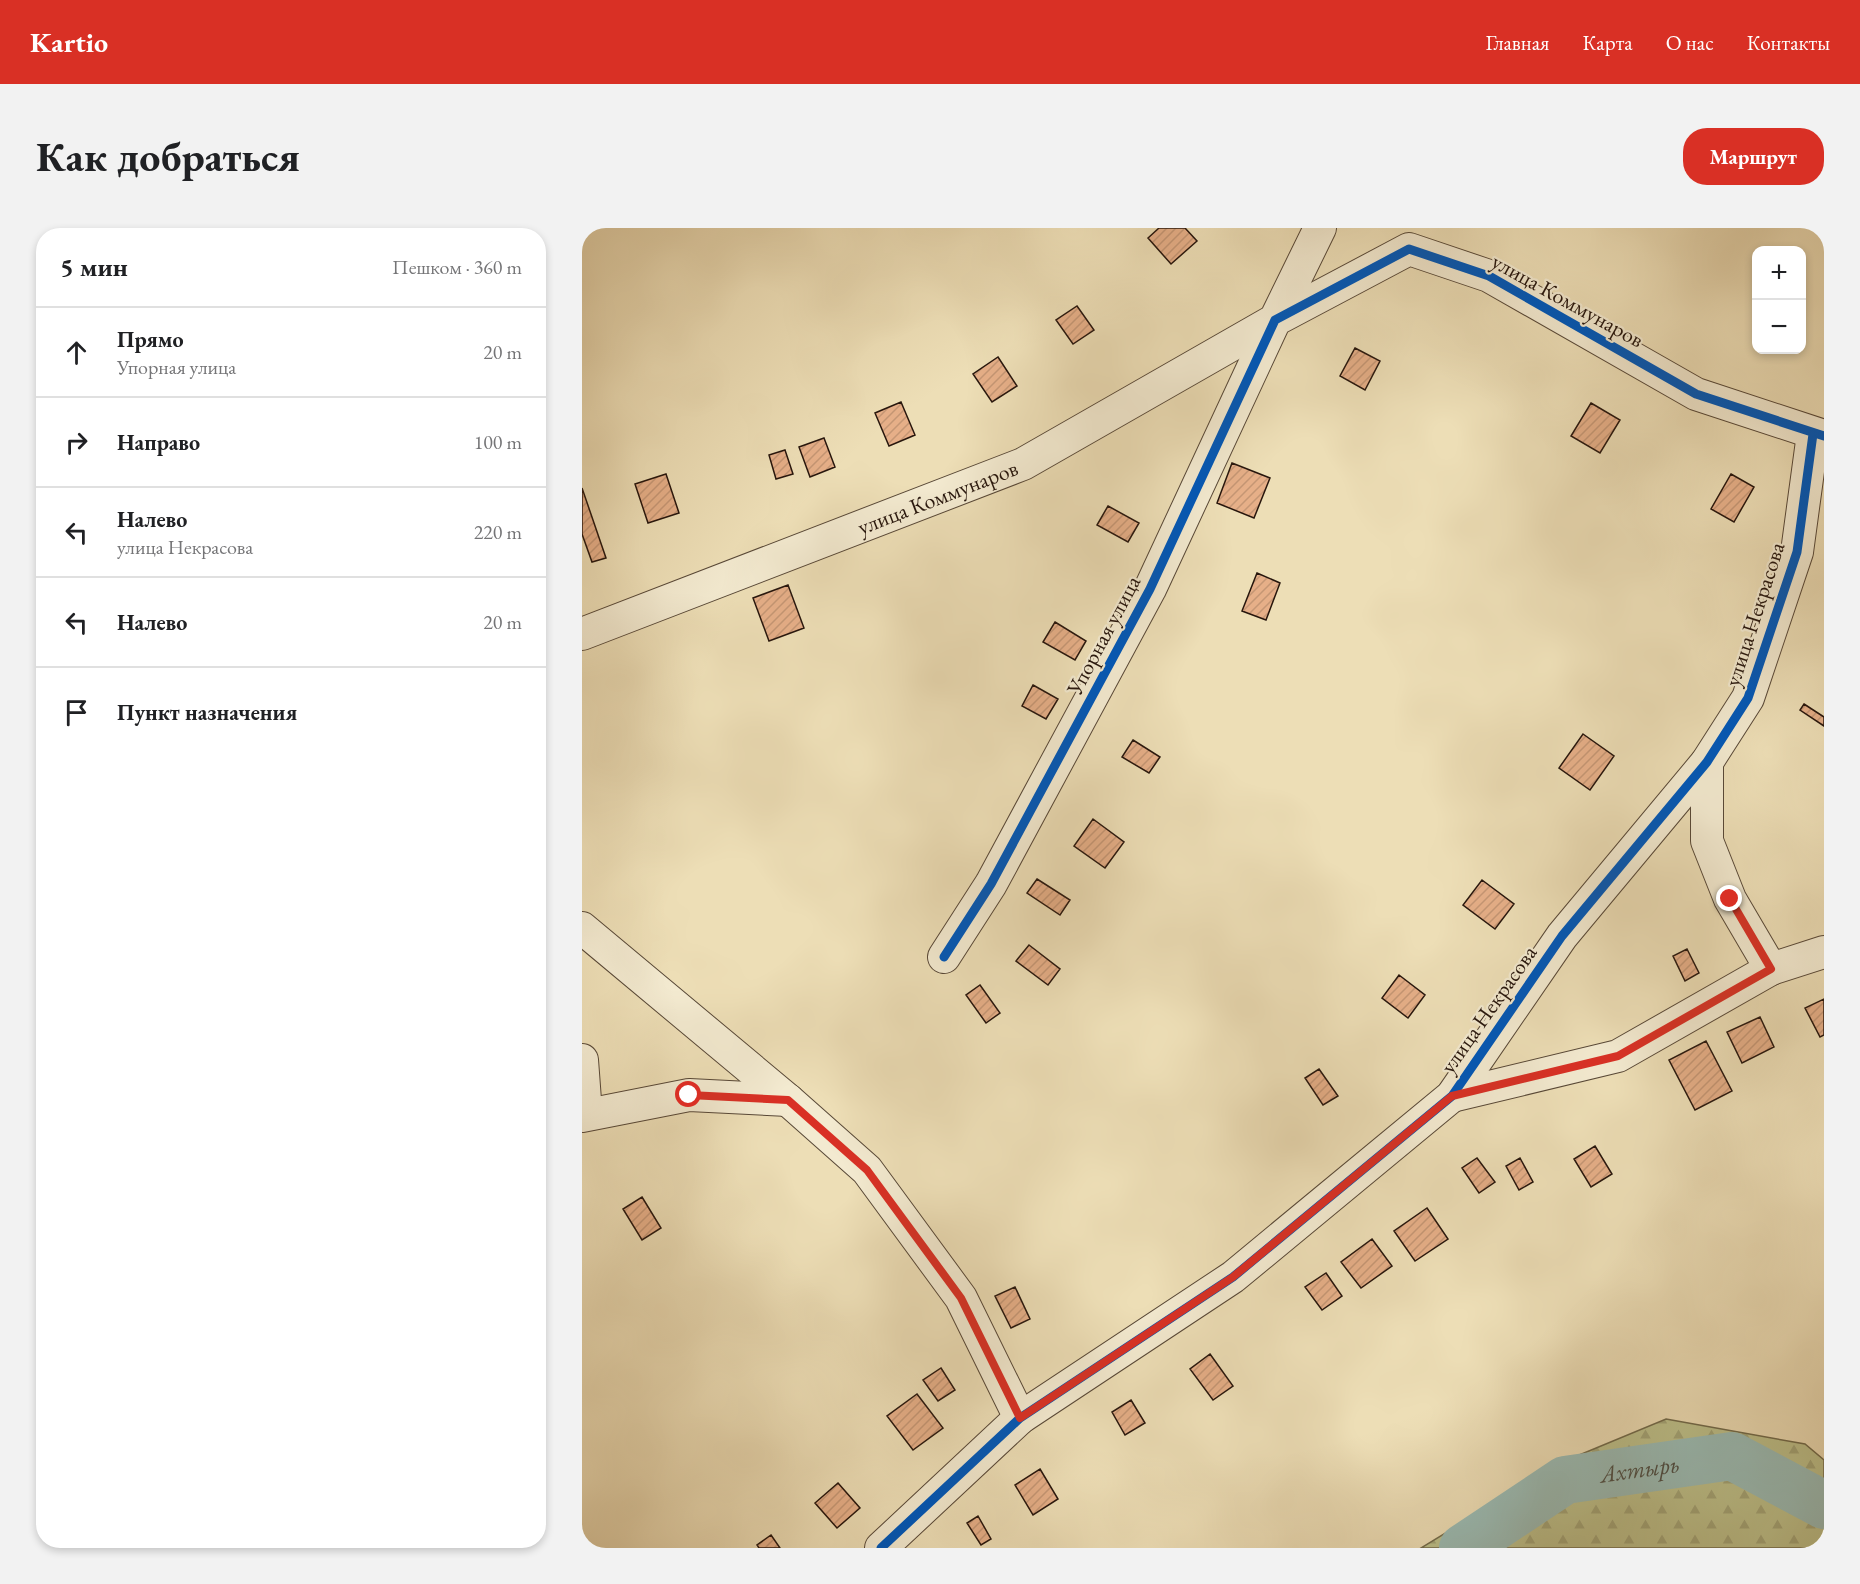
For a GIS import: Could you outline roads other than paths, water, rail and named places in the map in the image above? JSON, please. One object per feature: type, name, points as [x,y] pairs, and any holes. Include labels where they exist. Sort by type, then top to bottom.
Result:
[{"type":"street","points":[[1275,320],[1320,228]]},
{"type":"street","name":"улица Коммунаров","points":[[582,634],[1023,464],[1275,320],[1409,249],[1489,276],[1696,394],[1818,435]]},
{"type":"street","name":"Упорная улица","points":[[944,957],[991,884],[1150,590],[1275,320]]},
{"type":"street","name":"улица Некрасова","points":[[881,1548],[1020,1418],[1233,1277],[1452,1096],[1562,936],[1707,762],[1748,698],[1797,552],[1818,435]]},
{"type":"street","points":[[1707,762],[1707,841],[1730,899],[1771,969]]},
{"type":"street","points":[[582,928],[788,1100],[867,1170],[961,1298],[1020,1418]]},
{"type":"street","name":"улица Некрасова","points":[[1452,1096],[1618,1056],[1771,969],[1824,952]]},
{"type":"street","points":[[582,1060],[584,1115],[689,1095],[788,1100]]},
{"type":"waterway","name":"Ахтырь","points":[[1463,1548],[1565,1480],[1732,1456],[1824,1505]]}]
